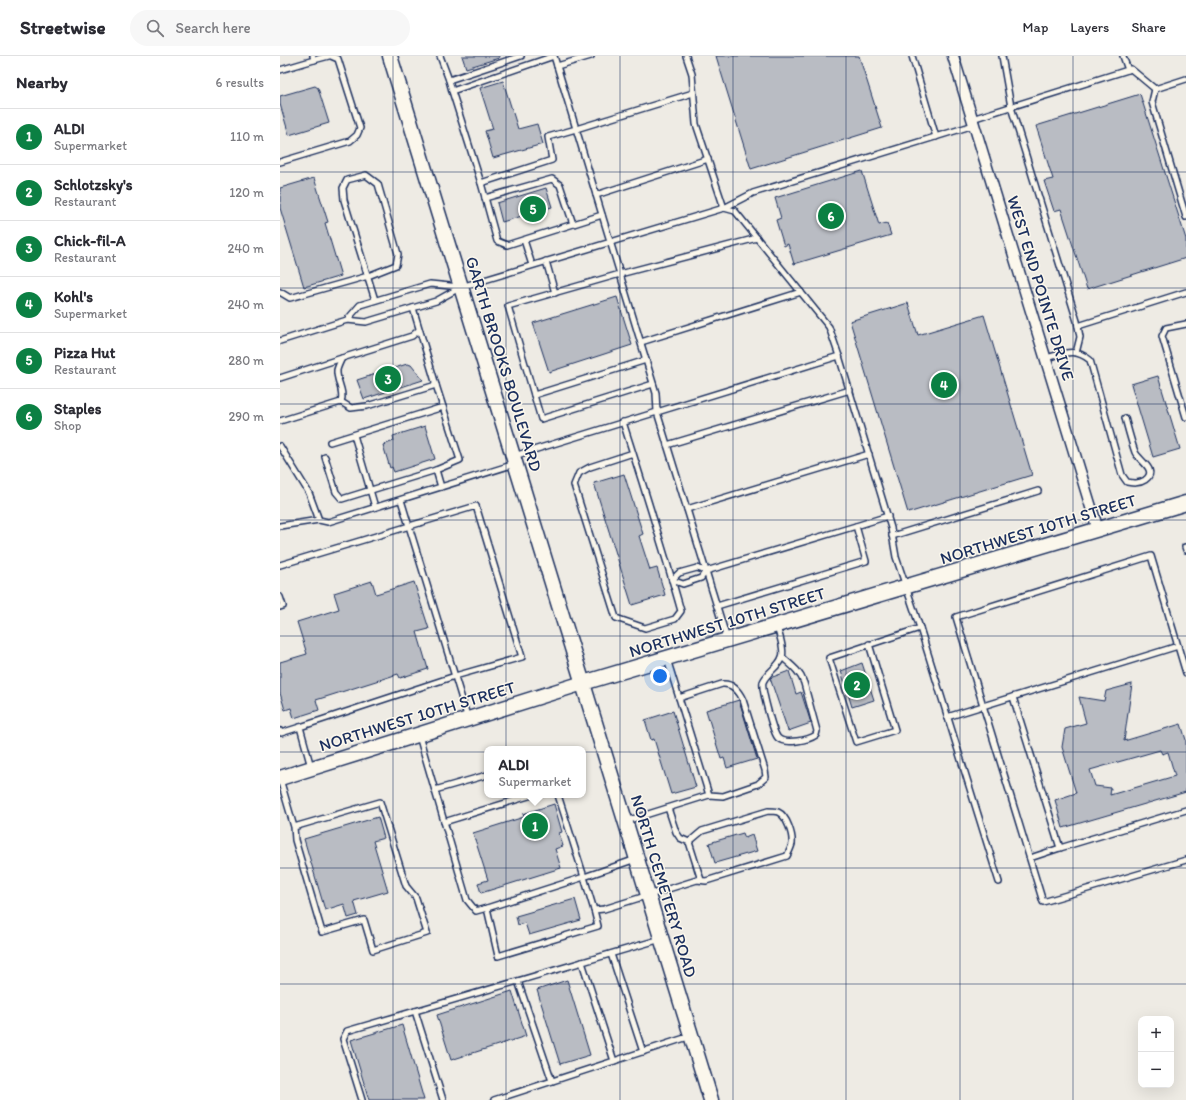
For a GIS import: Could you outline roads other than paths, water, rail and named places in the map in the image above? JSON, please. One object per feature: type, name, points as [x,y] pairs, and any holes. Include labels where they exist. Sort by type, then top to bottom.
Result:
[{"type":"street","name":"GARTH BROOKS BOULEVARD","points":[[390,56],[583,684]]},
{"type":"street","name":"WEST END POINTE DRIVE","points":[[953,56],[1098,530]]},
{"type":"street","name":"NORTHWEST 10TH STREET","points":[[280,778],[583,684],[1186,503]]},
{"type":"street","name":"NORTH CEMETERY ROAD","points":[[583,684],[711,1100]]},
{"type":"lane","points":[[280,70],[313,58],[330,56],[338,59],[360,128],[357,135],[350,141],[280,162]]},
{"type":"lane","points":[[440,56],[481,183],[497,241],[507,245],[602,215]]},
{"type":"lane","points":[[449,80],[521,56]]},
{"type":"lane","points":[[452,92],[554,56],[656,393],[657,412],[728,640]]},
{"type":"lane","points":[[557,66],[590,56]]},
{"type":"lane","points":[[686,56],[692,74],[696,124],[724,208]]},
{"type":"lane","points":[[912,56],[936,137]]},
{"type":"lane","points":[[1002,56],[1011,107],[1078,326],[1080,337],[1076,353]]},
{"type":"lane","points":[[1123,56],[1128,70]]},
{"type":"lane","points":[[280,341],[347,320],[366,322],[436,301],[461,287],[724,208],[753,193],[936,137],[1011,107],[1128,70],[1132,69],[1155,89]]},
{"type":"lane","points":[[1155,89],[1186,79]]},
{"type":"lane","points":[[1155,89],[1152,102],[1186,217]]},
{"type":"lane","points":[[481,183],[552,160],[548,136],[576,129],[693,93]]},
{"type":"lane","points":[[596,195],[708,159]]},
{"type":"lane","points":[[280,292],[290,298],[368,276],[396,265],[398,254],[378,184],[366,175],[347,180],[343,188],[344,200],[368,276],[375,300]]},
{"type":"lane","points":[[485,198],[552,178],[560,184],[573,224]]},
{"type":"lane","points":[[724,208],[735,211],[829,326],[840,356],[888,516],[896,557],[920,628],[998,882]]},
{"type":"lane","points":[[653,384],[541,419],[508,306],[620,274],[757,238]]},
{"type":"lane","points":[[524,240],[532,265]]},
{"type":"lane","points":[[546,261],[555,293]]},
{"type":"lane","points":[[347,320],[360,305],[430,284],[461,287]]},
{"type":"lane","points":[[641,342],[801,292]]},
{"type":"lane","points":[[1078,326],[1186,292]]},
{"type":"lane","points":[[326,457],[336,492],[342,499],[436,470],[460,460],[413,308]]},
{"type":"lane","points":[[1186,324],[1166,328],[1162,336],[1186,417]]},
{"type":"lane","points":[[280,378],[412,336],[419,330]]},
{"type":"lane","points":[[1045,358],[1071,351],[1083,355],[1090,360],[1122,475],[1126,482],[1141,482],[1148,477],[1150,472],[1147,465],[1136,454],[1125,418]]},
{"type":"lane","points":[[280,526],[319,520],[328,522],[401,500],[623,422],[840,356]]},
{"type":"lane","points":[[341,402],[343,397],[337,370],[342,358]]},
{"type":"lane","points":[[534,395],[646,360]]},
{"type":"lane","points":[[280,421],[341,402],[351,408],[367,406],[436,385]]},
{"type":"lane","points":[[667,445],[850,390]]},
{"type":"lane","points":[[330,442],[443,408]]},
{"type":"lane","points":[[623,422],[633,453],[672,580],[681,611],[675,619],[645,628],[616,618],[574,485],[579,473],[584,470],[633,453]]},
{"type":"lane","points":[[354,435],[375,507]]},
{"type":"lane","points":[[280,446],[309,493],[319,520]]},
{"type":"lane","points":[[687,509],[869,454]]},
{"type":"lane","points":[[436,470],[441,487]]},
{"type":"lane","points":[[892,536],[1038,491]]},
{"type":"lane","points":[[401,500],[468,719]]},
{"type":"lane","points":[[280,565],[476,506],[522,657],[455,676],[300,727],[280,732]]},
{"type":"lane","points":[[672,580],[683,584],[701,578],[706,572],[888,516]]},
{"type":"lane","points":[[717,606],[866,561],[856,526]]},
{"type":"lane","points":[[1186,547],[1186,550]]},
{"type":"lane","points":[[1186,673],[1151,556],[956,616],[1044,902],[1186,860]]},
{"type":"lane","points":[[672,580],[679,573],[696,568],[706,572]]},
{"type":"lane","points":[[280,597],[283,606],[280,607]]},
{"type":"lane","points":[[777,626],[783,651],[782,657],[763,682],[763,689],[774,730],[778,739],[782,741],[810,739],[816,735],[817,731],[802,678],[798,671],[782,657]]},
{"type":"lane","points":[[869,644],[895,730],[856,742],[829,658],[869,644],[920,628]]},
{"type":"lane","points":[[947,717],[1178,646]]},
{"type":"lane","points":[[667,659],[708,795]]},
{"type":"lane","points":[[626,821],[708,795],[724,796],[761,783],[766,777],[743,700],[733,686],[729,684],[722,684],[679,698]]},
{"type":"lane","points":[[1012,697],[1060,848]]},
{"type":"lane","points":[[300,727],[311,768]]},
{"type":"lane","points":[[418,735],[467,900],[476,911],[637,859]]},
{"type":"lane","points":[[435,790],[484,776]]},
{"type":"lane","points":[[280,778],[294,827],[295,840],[322,932],[364,920],[373,950],[427,933],[416,898],[406,886],[380,802],[294,827]]},
{"type":"lane","points":[[444,822],[522,798]]},
{"type":"lane","points":[[487,908],[498,956],[598,926],[559,798]]},
{"type":"lane","points":[[668,808],[676,832],[680,838],[689,842],[701,880]]},
{"type":"lane","points":[[1030,858],[1186,810]]},
{"type":"lane","points":[[594,910],[604,909],[697,880],[706,881],[787,856],[792,842],[785,818],[778,812],[768,811],[702,831],[689,842]]},
{"type":"lane","points":[[362,1100],[343,1040],[346,1031],[662,939]]},
{"type":"lane","points":[[611,954],[643,1052]]},
{"type":"lane","points":[[582,962],[614,1061]]},
{"type":"lane","points":[[518,981],[552,1081]]},
{"type":"lane","points":[[415,1011],[443,1100]]},
{"type":"lane","points":[[494,1100],[691,1036]]},
{"type":"place","name":"Pizza Hut","points":[[533,209]]},
{"type":"place","name":"Staples","points":[[831,216]]},
{"type":"place","name":"Chick-fil-A","points":[[388,379]]},
{"type":"place","name":"Kohl's","points":[[944,385]]},
{"type":"place","name":"Schlotzsky's","points":[[857,685]]},
{"type":"place","name":"ALDI","points":[[535,826]]}]
